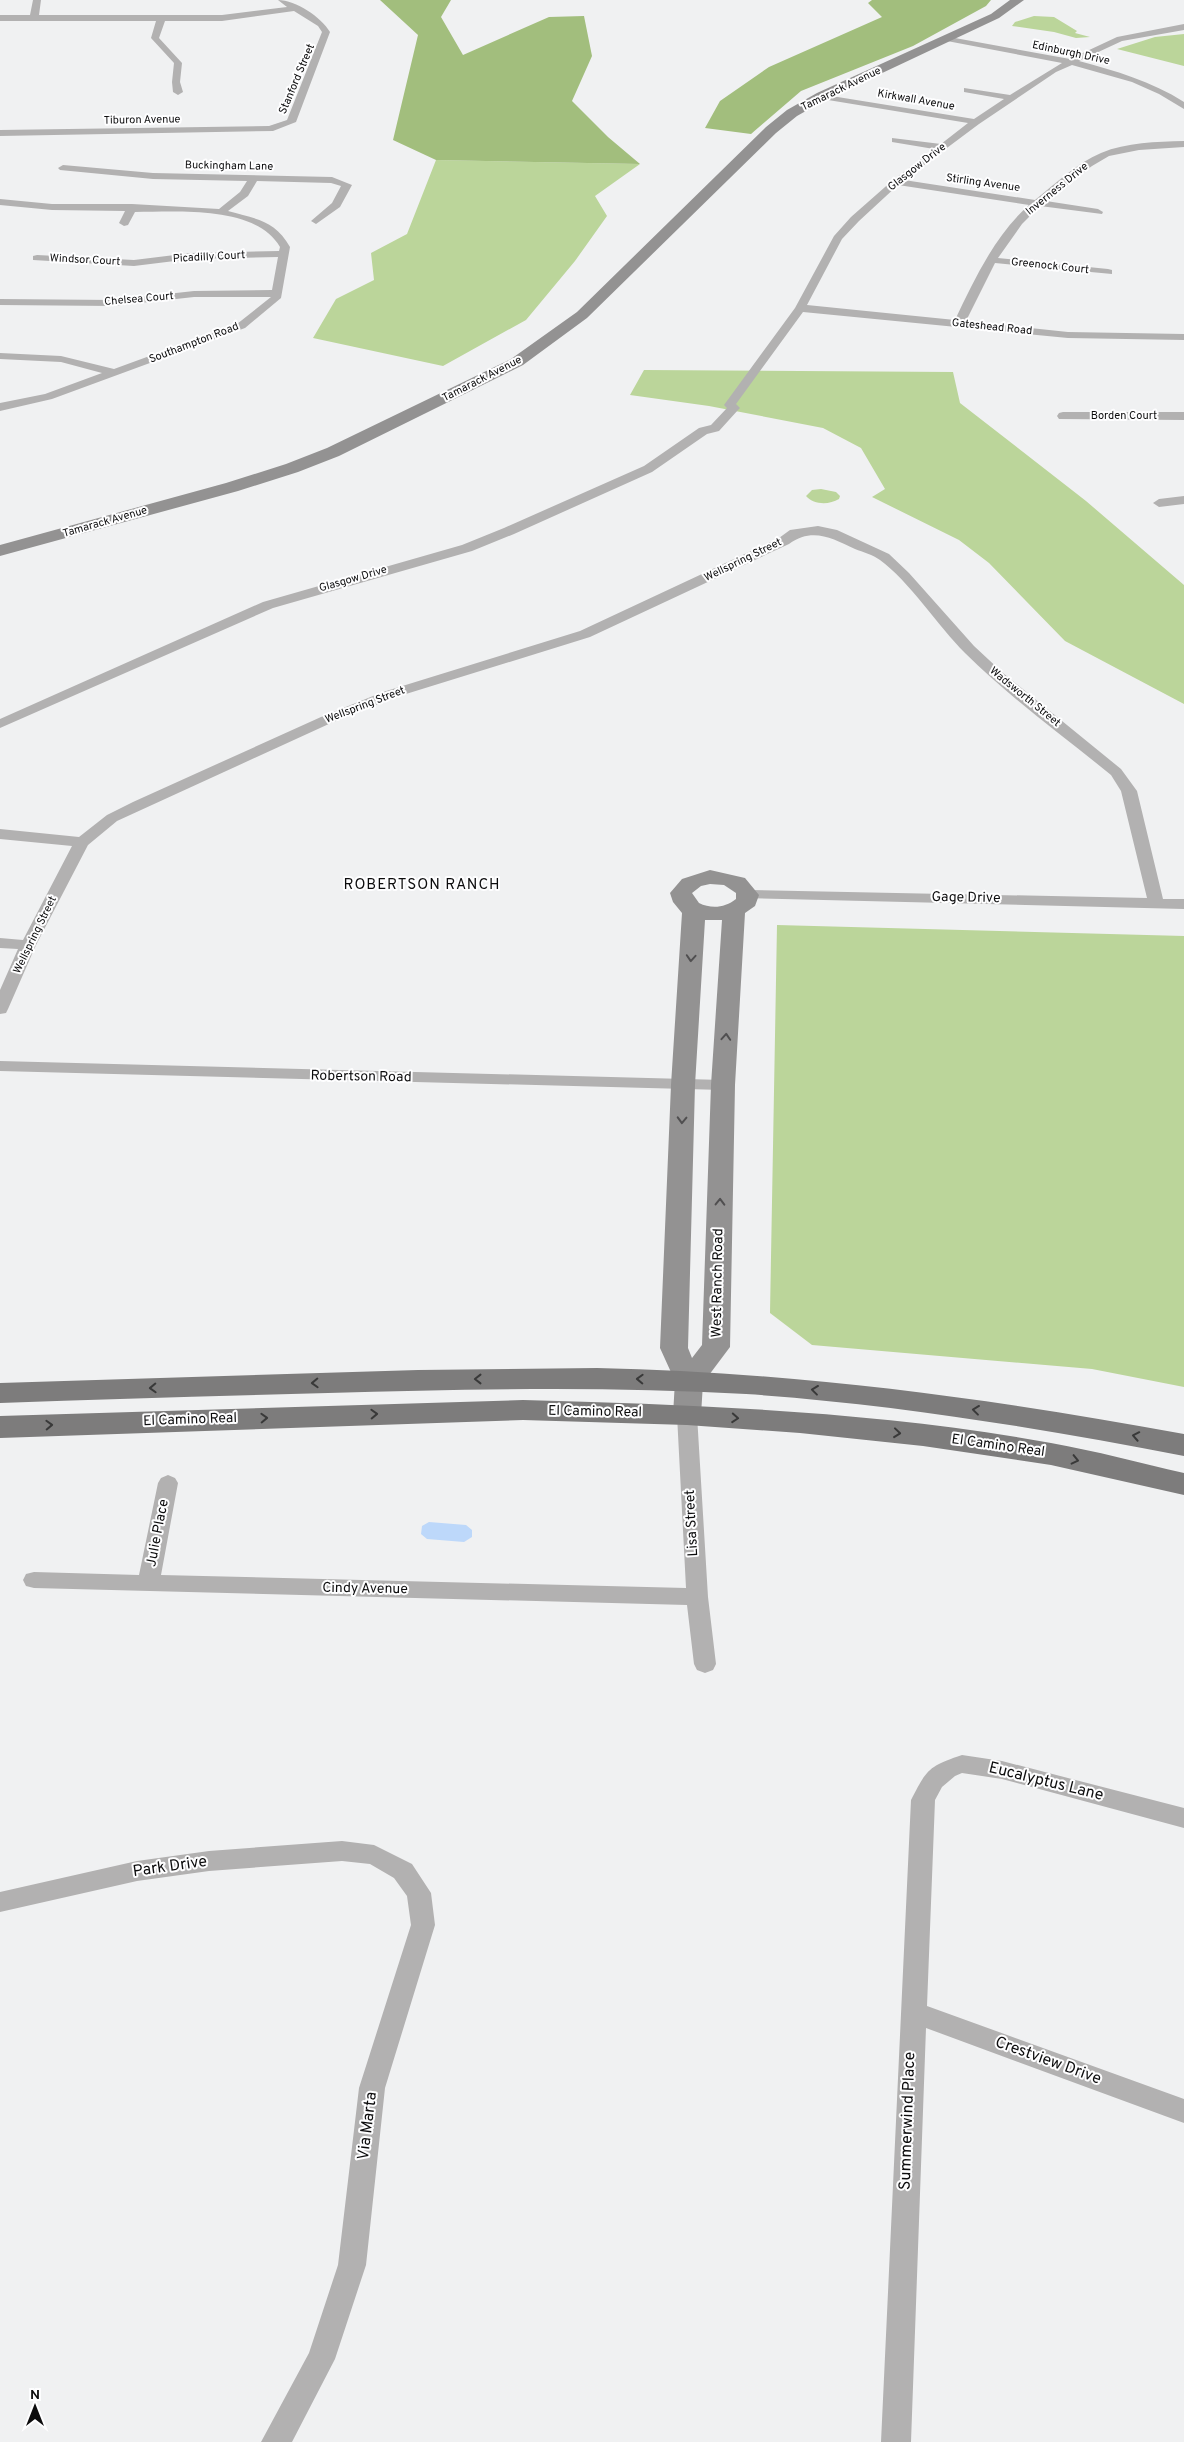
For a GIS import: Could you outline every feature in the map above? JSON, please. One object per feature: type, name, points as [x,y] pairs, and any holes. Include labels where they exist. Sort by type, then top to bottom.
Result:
[{"type":"main road","name":"Tamarack Avenue","points":[[0,551],[232,487],[292,468],[333,452],[517,362],[582,315],[771,130],[792,113],[822,96],[995,16],[1018,0]]},
{"type":"main road","points":[[721,878],[740,884],[741,903],[714,914],[694,909],[686,904],[681,893],[684,887],[699,879],[721,878]]},
{"type":"main road","name":"West Ranch Road","points":[[689,1381],[716,1348],[722,1085],[741,903]]},
{"type":"main road","points":[[689,1381],[674,1348],[683,1085],[694,909]]},
{"type":"main road","points":[[0,1393],[444,1379],[605,1378],[689,1381],[804,1388],[1056,1420],[1184,1446]]},
{"type":"main road","name":"Lisa Street","points":[[686,1414],[689,1381]]},
{"type":"main road","name":"El Camino Real","points":[[0,1427],[514,1410],[686,1414],[800,1422],[923,1435],[1051,1454],[1184,1484]]},
{"type":"street","points":[[34,18],[37,0]]},
{"type":"street","name":"Stanford Street","points":[[282,0],[321,24],[326,32],[292,122],[284,126]]},
{"type":"street","points":[[0,18],[161,19],[236,17],[296,8]]},
{"type":"street","points":[[161,19],[155,38],[178,63],[176,82],[178,92]]},
{"type":"street","name":"Glasgow Drive","points":[[0,724],[203,632],[268,605],[467,548],[648,469],[703,431],[715,428],[734,408],[730,405],[800,308],[838,238],[855,219],[896,182],[976,122],[1068,63],[1120,39],[1184,27]]},
{"type":"street","name":"Edinburgh Drive","points":[[947,38],[1119,75],[1147,85],[1184,106]]},
{"type":"street","points":[[967,90],[1012,98]]},
{"type":"street","name":"Kirkwall Avenue","points":[[822,96],[976,122]]},
{"type":"street","name":"Tiburon Avenue","points":[[0,133],[270,129],[284,126]]},
{"type":"street","points":[[895,140],[942,148]]},
{"type":"street","name":"Inverness Drive","points":[[959,324],[974,290],[992,260],[1019,221],[1038,203],[1093,160],[1110,152],[1147,146],[1184,144]]},
{"type":"street","name":"Buckingham Lane","points":[[63,168],[153,176],[332,180],[347,185],[336,205],[316,221]]},
{"type":"street","points":[[221,212],[244,194],[253,178]]},
{"type":"street","name":"Stirling Avenue","points":[[896,182],[1098,212]]},
{"type":"street","points":[[0,202],[52,207],[221,212],[264,225],[278,235],[285,247],[277,294]]},
{"type":"street","points":[[124,223],[132,208]]},
{"type":"street","name":"Picadilly Court","points":[[134,263],[191,256],[284,254]]},
{"type":"street","name":"Windsor Court","points":[[37,258],[134,263]]},
{"type":"street","name":"Greenock Court","points":[[992,260],[1108,272]]},
{"type":"street","name":"Chelsea Court","points":[[0,302],[113,302],[194,294],[277,294]]},
{"type":"street","name":"Southampton Road","points":[[0,407],[48,397],[241,326],[263,310],[276,298],[277,294]]},
{"type":"street","name":"Gateshead Road","points":[[800,308],[1068,335],[1184,337]]},
{"type":"street","points":[[0,356],[60,359],[116,373]]},
{"type":"street","name":"Borden Court","points":[[1063,416],[1184,416]]},
{"type":"street","points":[[1159,503],[1184,500]]},
{"type":"street","name":"Wellspring Street","points":[[0,1009],[28,945],[82,842],[112,818],[326,720],[388,695],[585,634],[784,541],[795,533],[807,530],[832,533]]},
{"type":"street","name":"Wadsworth Street","points":[[832,533],[884,557],[904,576],[969,648],[998,676],[1116,772],[1130,791],[1156,903]]},
{"type":"street","points":[[0,834],[82,842]]},
{"type":"street","name":"Gage Drive","points":[[741,903],[1184,904]]},
{"type":"street","points":[[0,943],[28,945]]},
{"type":"street","name":"Robertson Road","points":[[0,1066],[722,1085]]},
{"type":"street","name":"Lisa Street","points":[[686,1414],[697,1597],[705,1664]]},
{"type":"street","name":"Julie Place","points":[[148,1584],[168,1483]]},
{"type":"street","name":"Cindy Avenue","points":[[34,1580],[697,1597]]},
{"type":"street","name":"Eucalyptus Lane","points":[[923,1800],[933,1780],[947,1769],[962,1764],[1002,1770],[1184,1818]]},
{"type":"street","name":"Summerwind Place","points":[[896,2442],[923,1800]]},
{"type":"street","name":"Park Drive","points":[[0,1902],[146,1870],[209,1861],[342,1851]]},
{"type":"street","name":"Via Marta","points":[[276,2442],[321,2359],[352,2265],[372,2088],[423,1925],[419,1893],[403,1871],[374,1855],[342,1851]]},
{"type":"street","name":"Crestview Drive","points":[[913,2012],[1184,2111]]},
{"type":"green space","points":[[380,0],[451,0],[441,17],[463,55],[549,17],[584,16],[592,56],[572,101],[608,137],[640,164],[436,160],[393,140],[418,35]]},
{"type":"green space","points":[[872,0],[991,0],[986,6],[913,46],[801,91],[751,134],[705,128],[720,101],[769,67],[882,17],[868,3]]},
{"type":"green space","points":[[1034,16],[1054,17],[1077,31],[1075,33],[1090,37],[1076,38],[1054,32],[1012,26],[1015,22]]},
{"type":"green space","points":[[1184,34],[1184,66],[1117,49],[1155,37]]},
{"type":"green space","points":[[436,160],[640,164],[595,196],[607,216],[575,261],[526,320],[443,366],[313,338],[336,299],[374,280],[371,253],[407,234]]},
{"type":"green space","points":[[644,370],[953,372],[960,403],[1086,501],[1184,585],[1184,704],[1065,641],[989,563],[959,540],[872,497],[885,489],[861,448],[823,428],[709,406],[630,395]]},
{"type":"green space","points":[[821,489],[836,492],[840,496],[839,499],[822,503],[813,501],[806,496],[812,490]]},
{"type":"green space","points":[[777,925],[1184,936],[1184,1387],[1092,1369],[812,1345],[770,1313]]},
{"type":"water","points":[[429,1522],[466,1525],[472,1530],[472,1537],[464,1542],[427,1539],[421,1534],[422,1526]]},
{"type":"district","name":"ROBERTSON RANCH","points":[[422,885]]}]
